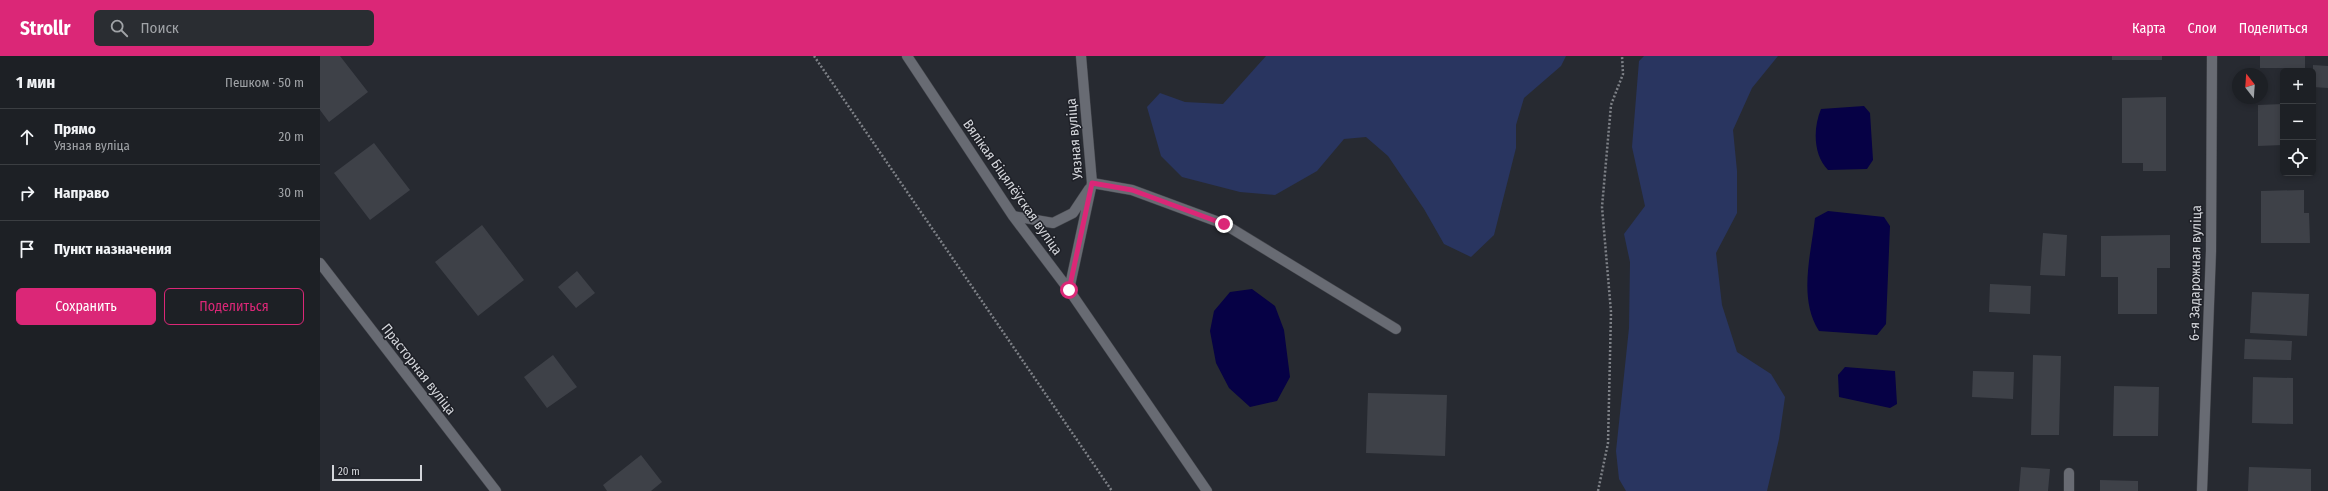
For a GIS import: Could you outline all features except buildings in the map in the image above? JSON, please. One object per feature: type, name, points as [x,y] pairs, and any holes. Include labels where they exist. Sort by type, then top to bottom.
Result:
[{"type":"street","name":"Вялікая Біцялёўская вуліца","points":[[907,56],[1013,216],[1069,290],[1207,491]]},
{"type":"street","name":"Уязная вуліца","points":[[1069,290],[1092,183],[1081,56]]},
{"type":"street","name":"6-я Задарожная вуліца","points":[[2202,491],[2211,251],[2212,56]]},
{"type":"street","points":[[1013,216],[1053,223],[1073,213],[1092,183],[1132,190],[1224,224],[1396,329]]},
{"type":"street","name":"Прасторная вуліца","points":[[320,263],[496,491]]},
{"type":"street","points":[[2069,473],[2069,491]]},
{"type":"path","points":[[814,56],[1112,491]]},
{"type":"path","points":[[1598,491],[1608,443],[1611,312],[1602,207],[1611,105],[1623,74],[1622,56]]},
{"type":"shaded area","points":[[1266,56],[1566,56],[1561,66],[1524,98],[1516,125],[1516,148],[1494,235],[1471,257],[1444,244],[1424,209],[1388,156],[1366,137],[1344,139],[1317,171],[1275,195],[1240,192],[1182,177],[1161,156],[1147,107],[1160,93],[1185,102],[1223,104]]},
{"type":"shaded area","points":[[1644,56],[1778,56],[1752,88],[1733,130],[1737,171],[1737,213],[1716,253],[1722,305],[1737,352],[1771,374],[1785,397],[1779,439],[1767,491],[1626,491],[1619,479],[1616,451],[1629,328],[1630,262],[1624,234],[1645,206],[1632,147],[1639,61]]},
{"type":"shaded area","points":[[1864,106],[1870,113],[1873,160],[1867,169],[1828,170],[1819,157],[1816,141],[1818,116],[1821,109]]},
{"type":"shaded area","points":[[1828,211],[1884,217],[1890,226],[1886,324],[1877,335],[1819,331],[1813,318],[1807,290],[1809,261],[1815,218]]},
{"type":"shaded area","points":[[1252,289],[1275,306],[1284,330],[1290,377],[1277,401],[1250,407],[1229,388],[1216,363],[1210,331],[1214,311],[1230,292]]},
{"type":"shaded area","points":[[1845,367],[1895,371],[1897,404],[1890,408],[1839,397],[1838,375]]},
{"type":"route","points":[[1069,290],[1092,183],[1132,190],[1224,224]]}]
